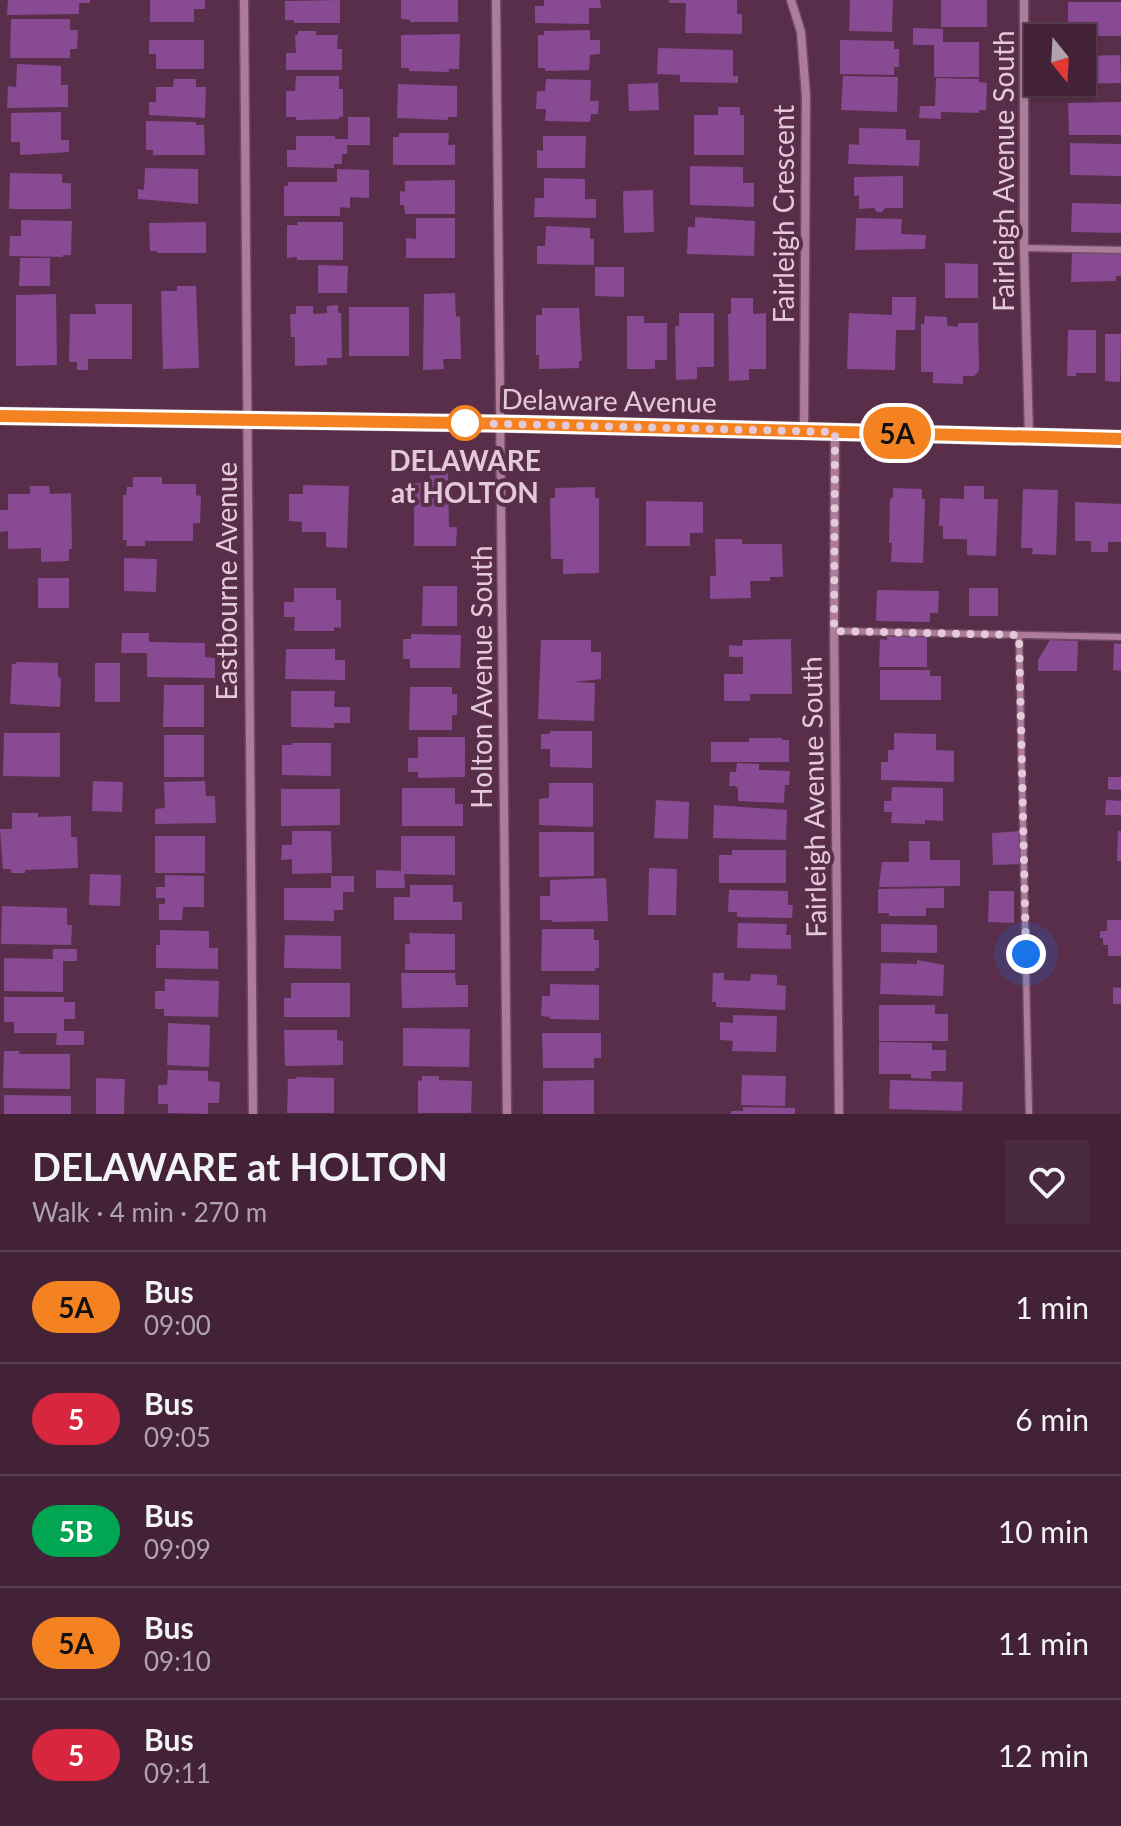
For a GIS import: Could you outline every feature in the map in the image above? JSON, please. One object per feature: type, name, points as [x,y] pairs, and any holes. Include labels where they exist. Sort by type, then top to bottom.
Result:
[{"type":"street","name":"Eastbourne Avenue","points":[[244,0],[253,1114]]},
{"type":"street","name":"Holton Avenue South","points":[[496,0],[507,1114]]},
{"type":"street","name":"Fairleigh Crescent","points":[[791,0],[801,32],[806,96],[804,431]]},
{"type":"street","name":"Fairleigh Avenue South","points":[[1024,0],[1024,248],[1029,437]]},
{"type":"street","name":"Delaware Avenue","points":[[0,416],[247,418],[1121,439]]},
{"type":"street","name":"Fairleigh Avenue South","points":[[835,432],[839,1114]]},
{"type":"lane","points":[[1024,248],[1121,250]]},
{"type":"lane","points":[[834,631],[1121,637]]},
{"type":"lane","points":[[1019,635],[1029,1114]]},
{"type":"building","points":[[8,0],[90,0],[90,3],[79,3],[79,14],[7,15]]},
{"type":"building","points":[[150,0],[205,0],[205,9],[194,9],[194,22],[150,22]]},
{"type":"building","points":[[340,0],[340,23],[294,23],[294,20],[285,20],[285,1]]},
{"type":"building","points":[[401,0],[458,0],[458,22],[410,22],[401,19]]},
{"type":"building","points":[[544,0],[600,0],[601,8],[589,8],[589,24],[535,23],[535,6],[544,6]]},
{"type":"building","points":[[669,0],[737,0],[737,14],[742,14],[742,34],[685,33],[686,3],[669,3]]},
{"type":"building","points":[[850,0],[893,0],[892,32],[849,31]]},
{"type":"building","points":[[941,0],[987,0],[987,27],[941,27]]},
{"type":"building","points":[[1068,2],[1121,2],[1121,36],[1096,36],[1096,24],[1068,24]]},
{"type":"building","points":[[11,19],[70,19],[70,30],[78,30],[77,49],[70,49],[70,58],[10,58]]},
{"type":"building","points":[[913,28],[943,29],[943,42],[979,42],[979,77],[934,77],[934,45],[913,45]]},
{"type":"building","points":[[590,30],[590,40],[600,40],[600,54],[590,55],[589,70],[545,71],[545,68],[538,68],[538,35],[544,35],[544,31]]},
{"type":"building","points":[[298,31],[338,35],[337,49],[342,49],[342,70],[286,70],[286,53],[296,53],[295,35]]},
{"type":"building","points":[[460,34],[459,69],[449,69],[449,72],[401,68],[401,35]]},
{"type":"building","points":[[149,40],[204,40],[204,69],[156,69],[156,54],[149,54]]},
{"type":"building","points":[[840,40],[894,41],[894,49],[899,49],[899,67],[894,67],[894,75],[840,74]]},
{"type":"building","points":[[658,48],[733,50],[733,76],[738,76],[738,83],[680,82],[680,75],[657,74]]},
{"type":"building","points":[[1120,55],[1121,83],[1096,84],[1096,56]]},
{"type":"building","points":[[17,64],[61,66],[61,85],[68,85],[68,107],[7,108],[8,86],[16,87]]},
{"type":"building","points":[[296,76],[339,76],[339,89],[343,89],[343,117],[296,120],[296,117],[286,117],[286,91],[295,91]]},
{"type":"building","points":[[843,76],[898,77],[897,112],[841,110]]},
{"type":"building","points":[[936,78],[979,79],[979,82],[987,83],[986,110],[979,110],[979,113],[941,112],[941,119],[919,118],[920,106],[935,106]]},
{"type":"building","points":[[174,79],[196,79],[196,87],[206,87],[205,118],[149,115],[149,102],[156,102],[156,87],[173,87]]},
{"type":"building","points":[[546,79],[591,80],[590,101],[599,101],[598,114],[591,114],[590,122],[545,121],[546,109],[536,109],[537,91],[545,91]]},
{"type":"building","points":[[658,83],[659,110],[629,111],[628,84]]},
{"type":"building","points":[[398,84],[457,86],[457,117],[448,117],[448,120],[397,118]]},
{"type":"building","points":[[1121,102],[1121,135],[1069,135],[1068,103]]},
{"type":"building","points":[[718,107],[740,107],[740,115],[744,115],[744,155],[694,155],[694,115],[718,115]]},
{"type":"building","points":[[61,112],[61,140],[69,140],[69,152],[20,155],[20,142],[11,142],[11,113]]},
{"type":"building","points":[[348,117],[370,117],[370,145],[347,145],[347,154],[342,154],[342,164],[334,164],[334,168],[287,167],[287,150],[296,150],[296,136],[348,139]]},
{"type":"building","points":[[146,121],[196,122],[196,125],[204,125],[205,155],[153,155],[153,150],[146,150]]},
{"type":"building","points":[[859,128],[906,129],[906,140],[920,140],[919,166],[848,164],[849,144],[859,145]]},
{"type":"building","points":[[399,133],[449,133],[448,145],[455,145],[455,165],[393,165],[393,137],[399,137]]},
{"type":"building","points":[[543,136],[586,136],[585,168],[537,168],[537,150],[543,151]]},
{"type":"building","points":[[1070,143],[1121,144],[1121,176],[1070,175]]},
{"type":"building","points":[[690,166],[743,167],[743,183],[754,183],[754,207],[690,205]]},
{"type":"building","points":[[145,168],[198,169],[198,204],[138,199],[138,189],[144,190]]},
{"type":"building","points":[[337,169],[369,170],[369,198],[350,197],[350,208],[340,207],[340,216],[284,216],[284,186],[288,186],[288,182],[337,182]]},
{"type":"building","points":[[10,173],[62,174],[62,183],[71,183],[71,209],[9,209]]},
{"type":"building","points":[[903,176],[903,208],[885,208],[882,212],[874,208],[859,209],[859,195],[854,196],[854,177]]},
{"type":"building","points":[[544,178],[585,179],[585,199],[596,199],[596,218],[534,217],[535,198],[544,198]]},
{"type":"building","points":[[455,180],[455,214],[405,214],[404,205],[400,205],[400,191],[405,192],[405,181]]},
{"type":"building","points":[[653,190],[654,232],[624,233],[623,191]]},
{"type":"building","points":[[1072,203],[1121,204],[1121,233],[1071,232]]},
{"type":"building","points":[[695,217],[755,221],[754,256],[687,254],[688,227],[695,227]]},
{"type":"building","points":[[416,218],[455,218],[455,258],[406,258],[406,238],[416,239]]},
{"type":"building","points":[[856,218],[902,219],[901,234],[926,235],[925,249],[855,250]]},
{"type":"building","points":[[21,220],[72,221],[71,255],[9,256],[10,236],[21,236]]},
{"type":"building","points":[[206,222],[206,253],[150,251],[149,223]]},
{"type":"building","points":[[297,222],[343,222],[343,260],[287,258],[287,225],[298,225]]},
{"type":"building","points":[[546,226],[590,228],[590,239],[594,239],[594,265],[537,264],[537,246],[545,246]]},
{"type":"building","points":[[1072,251],[1121,253],[1121,276],[1116,276],[1116,281],[1071,282]]},
{"type":"building","points":[[20,258],[50,258],[50,286],[19,286]]},
{"type":"building","points":[[945,263],[978,264],[978,298],[945,298]]},
{"type":"building","points":[[318,265],[348,266],[347,293],[318,293]]},
{"type":"building","points":[[595,267],[624,267],[624,297],[595,296]]},
{"type":"building","points":[[177,286],[196,286],[199,368],[163,369],[161,291],[177,291]]},
{"type":"building","points":[[455,293],[456,317],[460,316],[461,359],[443,359],[444,369],[423,370],[424,294]]},
{"type":"building","points":[[56,294],[57,365],[16,366],[16,295]]},
{"type":"building","points":[[892,297],[916,297],[915,330],[896,330],[895,370],[847,369],[849,313],[892,315]]},
{"type":"building","points":[[731,298],[753,298],[753,314],[766,313],[766,369],[749,369],[749,380],[729,381],[728,314],[731,314]]},
{"type":"building","points":[[95,304],[132,304],[132,359],[88,359],[88,370],[77,370],[77,362],[69,362],[70,314],[96,314]]},
{"type":"building","points":[[338,305],[342,358],[327,358],[327,365],[295,366],[295,337],[291,337],[290,314],[296,314],[296,306],[313,306],[313,314],[327,313],[327,306]]},
{"type":"building","points":[[349,307],[409,307],[409,356],[349,356]]},
{"type":"building","points":[[542,308],[579,308],[582,361],[579,361],[579,368],[539,369],[536,315],[542,315]]},
{"type":"building","points":[[679,313],[714,313],[714,367],[697,367],[697,379],[676,380],[675,326],[679,326]]},
{"type":"building","points":[[627,316],[644,316],[644,323],[667,323],[667,360],[655,360],[655,369],[627,369]]},
{"type":"building","points":[[925,316],[947,317],[947,325],[950,326],[978,323],[979,371],[974,376],[963,376],[963,384],[933,383],[933,372],[921,372],[921,324],[924,324]]},
{"type":"building","points":[[1068,330],[1096,330],[1096,373],[1067,376]]},
{"type":"building","points":[[1105,334],[1121,334],[1120,382],[1105,381]]},
{"type":"building","points":[[430,472],[448,472],[449,527],[457,527],[456,546],[414,546],[414,483],[430,483]]},
{"type":"building","points":[[133,477],[162,477],[162,484],[196,484],[196,495],[201,496],[200,523],[193,523],[193,541],[145,541],[145,546],[126,546],[127,540],[123,540],[123,495],[126,495],[127,487],[133,487]]},
{"type":"building","points":[[303,485],[349,486],[347,548],[326,547],[326,532],[302,532],[302,522],[289,521],[289,494],[303,494]]},
{"type":"building","points":[[30,486],[49,486],[50,494],[71,493],[72,549],[69,549],[69,561],[41,562],[41,548],[8,549],[8,531],[0,532],[0,510],[8,510],[8,494],[30,494]]},
{"type":"building","points":[[964,486],[984,486],[984,499],[998,499],[996,556],[967,555],[967,539],[943,539],[943,526],[939,526],[940,498],[964,499]]},
{"type":"building","points":[[595,487],[595,498],[599,498],[599,573],[563,574],[563,559],[551,559],[550,498],[555,498],[555,488]]},
{"type":"building","points":[[893,488],[922,489],[922,499],[925,499],[923,563],[891,562],[890,498],[893,498]]},
{"type":"building","points":[[1023,489],[1058,490],[1056,555],[1032,554],[1033,548],[1021,548]]},
{"type":"building","points":[[646,501],[703,502],[703,533],[690,533],[690,546],[646,546]]},
{"type":"building","points":[[1075,502],[1121,504],[1121,542],[1108,542],[1108,552],[1091,552],[1091,541],[1075,541]]},
{"type":"building","points":[[715,539],[742,539],[742,544],[782,544],[783,577],[770,577],[770,581],[750,581],[751,598],[710,599],[710,576],[716,576]]},
{"type":"building","points":[[124,558],[157,559],[156,592],[124,591]]},
{"type":"building","points":[[38,578],[69,578],[69,608],[38,608]]},
{"type":"building","points":[[423,586],[457,586],[457,626],[422,626]]},
{"type":"building","points":[[294,588],[336,588],[336,600],[341,600],[341,628],[334,627],[334,631],[294,631],[295,617],[284,617],[284,602],[294,602]]},
{"type":"building","points":[[969,588],[998,588],[998,616],[969,616]]},
{"type":"building","points":[[877,590],[939,591],[938,613],[930,613],[930,622],[876,621]]},
{"type":"building","points":[[122,633],[149,633],[149,642],[205,643],[205,657],[215,658],[215,678],[147,677],[147,653],[121,653]]},
{"type":"building","points":[[411,634],[461,635],[460,668],[410,668],[410,659],[403,659],[403,639],[411,639]]},
{"type":"building","points":[[887,636],[927,637],[927,667],[879,667],[880,639],[887,640]]},
{"type":"building","points":[[791,639],[792,694],[750,694],[750,701],[724,701],[724,674],[743,674],[743,657],[729,657],[729,645],[742,646],[743,640]]},
{"type":"building","points":[[541,640],[591,640],[591,652],[601,652],[601,679],[573,682],[595,683],[594,721],[538,719]]},
{"type":"building","points":[[1050,640],[1078,641],[1077,671],[1038,671],[1038,660]]},
{"type":"building","points":[[1114,643],[1121,644],[1121,671],[1113,670]]},
{"type":"building","points":[[286,649],[335,649],[335,660],[345,660],[345,680],[285,679]]},
{"type":"building","points":[[58,663],[60,707],[10,704],[12,664]]},
{"type":"building","points":[[95,663],[120,663],[120,702],[95,702]]},
{"type":"building","points":[[880,670],[930,670],[930,676],[941,676],[941,700],[880,700]]},
{"type":"building","points":[[164,685],[204,685],[204,727],[163,727]]},
{"type":"building","points":[[410,687],[452,687],[452,694],[457,694],[457,715],[452,715],[452,730],[409,730]]},
{"type":"building","points":[[291,691],[335,691],[334,707],[350,707],[350,723],[334,723],[334,728],[291,727]]},
{"type":"building","points":[[550,731],[592,731],[592,768],[550,767],[550,749],[541,749],[541,734],[550,734]]},
{"type":"building","points":[[4,733],[60,733],[60,777],[3,776]]},
{"type":"building","points":[[894,733],[936,734],[936,750],[954,751],[954,782],[881,780],[881,762],[888,762],[888,750],[894,750]]},
{"type":"building","points":[[164,735],[204,735],[204,777],[164,777]]},
{"type":"building","points":[[418,737],[465,737],[465,777],[418,778],[418,772],[408,772],[408,758],[418,758]]},
{"type":"building","points":[[749,738],[789,740],[789,762],[711,762],[711,742],[749,742]]},
{"type":"building","points":[[331,743],[331,776],[282,775],[282,745]]},
{"type":"building","points":[[737,763],[759,764],[759,770],[790,771],[784,803],[738,801],[738,789],[729,786],[730,772],[736,772]]},
{"type":"building","points":[[1108,777],[1121,777],[1121,790],[1108,789]]},
{"type":"building","points":[[93,781],[123,782],[122,812],[92,811]]},
{"type":"building","points":[[205,781],[206,796],[215,796],[216,823],[155,824],[155,809],[165,808],[164,782]]},
{"type":"building","points":[[549,783],[593,783],[593,827],[539,825],[539,799],[549,798]]},
{"type":"building","points":[[892,787],[943,788],[943,821],[891,823],[892,812],[884,812],[884,801],[891,801]]},
{"type":"building","points":[[402,788],[455,788],[455,804],[463,804],[463,826],[402,826]]},
{"type":"building","points":[[281,789],[340,789],[340,825],[281,826]]},
{"type":"building","points":[[656,800],[689,802],[688,839],[654,838]]},
{"type":"building","points":[[1106,800],[1121,801],[1121,815],[1105,815]]},
{"type":"building","points":[[714,805],[787,810],[786,840],[713,838]]},
{"type":"building","points":[[12,813],[38,813],[38,817],[71,816],[71,837],[77,837],[78,868],[25,870],[25,873],[11,873],[11,869],[3,869],[0,829],[12,829]]},
{"type":"building","points":[[292,831],[331,831],[332,873],[292,874],[292,859],[281,860],[282,845],[292,845]]},
{"type":"building","points":[[1021,831],[1022,864],[993,865],[992,833]]},
{"type":"building","points":[[1118,831],[1121,831],[1121,861],[1117,861]]},
{"type":"building","points":[[539,832],[594,832],[594,876],[539,877]]},
{"type":"building","points":[[155,836],[205,836],[205,873],[155,873]]},
{"type":"building","points":[[401,836],[455,836],[455,875],[404,874],[405,888],[376,888],[376,870],[401,871]]},
{"type":"building","points":[[909,841],[930,841],[930,860],[960,860],[960,886],[879,887],[882,862],[909,862]]},
{"type":"building","points":[[732,850],[786,850],[786,883],[719,883],[719,855],[732,855]]},
{"type":"building","points":[[649,868],[677,869],[676,915],[648,915]]},
{"type":"building","points":[[90,874],[121,875],[120,906],[89,905]]},
{"type":"building","points":[[165,875],[204,876],[204,907],[183,907],[182,920],[159,920],[159,904],[165,904],[165,898],[156,898],[156,887],[165,887]]},
{"type":"building","points":[[331,876],[354,876],[354,892],[343,892],[343,910],[334,910],[334,921],[284,920],[284,888],[331,888]]},
{"type":"building","points":[[606,878],[608,921],[540,920],[540,896],[550,896],[550,880]]},
{"type":"building","points":[[410,885],[453,885],[453,902],[462,902],[462,920],[394,920],[394,897],[410,897]]},
{"type":"building","points":[[944,888],[944,908],[926,908],[926,916],[878,913],[878,889]]},
{"type":"building","points":[[729,890],[788,891],[788,905],[793,905],[792,918],[737,917],[737,912],[728,912]]},
{"type":"building","points":[[989,891],[1014,891],[1014,923],[988,922]]},
{"type":"building","points":[[2,906],[67,908],[67,925],[72,925],[71,945],[1,944]]},
{"type":"building","points":[[1107,920],[1121,920],[1121,956],[1108,956],[1108,945],[1103,945],[1103,938],[1100,938],[1100,931],[1107,931]]},
{"type":"building","points":[[738,923],[787,924],[786,935],[791,935],[791,949],[737,948]]},
{"type":"building","points":[[881,924],[937,925],[937,953],[881,952]]},
{"type":"building","points":[[542,929],[594,929],[594,940],[599,940],[599,968],[595,971],[541,971]]},
{"type":"building","points":[[160,930],[209,931],[209,948],[218,948],[218,969],[156,968],[156,945],[160,945]]},
{"type":"building","points":[[409,933],[455,934],[455,970],[405,970],[405,944],[410,944]]},
{"type":"building","points":[[285,935],[341,936],[341,969],[284,968]]},
{"type":"building","points":[[53,949],[77,949],[77,961],[63,961],[63,992],[4,991],[4,958],[53,959]]},
{"type":"building","points":[[917,960],[944,965],[943,996],[880,994],[881,963],[917,964]]},
{"type":"building","points":[[401,973],[455,973],[456,985],[468,985],[468,1007],[402,1008]]},
{"type":"building","points":[[713,973],[724,973],[724,980],[750,981],[751,974],[777,975],[777,985],[786,986],[785,1010],[716,1007],[716,1002],[712,1002]]},
{"type":"building","points":[[165,979],[219,981],[218,1017],[164,1016],[164,1009],[155,1009],[155,991],[165,991]]},
{"type":"building","points":[[291,983],[350,983],[350,1017],[284,1017],[284,998],[291,998]]},
{"type":"building","points":[[550,984],[599,985],[599,1020],[541,1016],[542,996],[550,996]]},
{"type":"building","points":[[1113,987],[1121,988],[1121,1004],[1113,1004]]},
{"type":"building","points":[[4,997],[64,997],[64,1002],[75,1002],[75,1019],[64,1019],[64,1031],[84,1031],[84,1045],[56,1045],[57,1033],[14,1033],[14,1022],[4,1022]]},
{"type":"building","points":[[879,1005],[935,1005],[935,1014],[948,1014],[948,1041],[879,1041]]},
{"type":"building","points":[[733,1015],[777,1016],[776,1052],[732,1051],[733,1041],[720,1040],[720,1022],[733,1023]]},
{"type":"building","points":[[168,1023],[210,1025],[209,1067],[167,1065]]},
{"type":"building","points":[[403,1028],[470,1029],[469,1067],[403,1066]]},
{"type":"building","points":[[284,1030],[337,1030],[337,1040],[343,1041],[343,1065],[285,1066]]},
{"type":"building","points":[[542,1033],[601,1033],[601,1058],[594,1058],[594,1068],[543,1068]]},
{"type":"building","points":[[879,1042],[932,1043],[932,1050],[946,1050],[946,1071],[931,1071],[931,1079],[911,1078],[911,1074],[879,1074]]},
{"type":"building","points":[[4,1051],[70,1054],[70,1089],[3,1088]]},
{"type":"building","points":[[168,1070],[208,1071],[208,1081],[220,1082],[219,1103],[208,1103],[208,1114],[168,1113],[168,1104],[158,1104],[158,1085],[167,1085]]},
{"type":"building","points":[[742,1075],[786,1076],[785,1106],[741,1105]]},
{"type":"building","points":[[422,1076],[472,1081],[471,1113],[418,1113],[418,1080],[422,1081]]},
{"type":"building","points":[[96,1078],[125,1079],[124,1114],[96,1114]]},
{"type":"building","points":[[334,1078],[334,1113],[287,1113],[288,1079]]},
{"type":"building","points":[[594,1080],[594,1114],[543,1114],[543,1081]]},
{"type":"building","points":[[890,1080],[963,1082],[962,1111],[889,1109]]},
{"type":"building","points":[[4,1095],[71,1096],[71,1114],[4,1114]]},
{"type":"building","points":[[743,1107],[795,1108],[795,1114],[731,1114],[731,1111],[743,1111]]},
{"type":"bus line","name":"5A","points":[[0,416],[247,418],[1121,439]]},
{"type":"place","name":"DELAWARE at HOLTON","points":[[465,423]]},
{"type":"route","points":[[465,423],[835,432],[834,631],[1019,635],[1026,954]]}]
